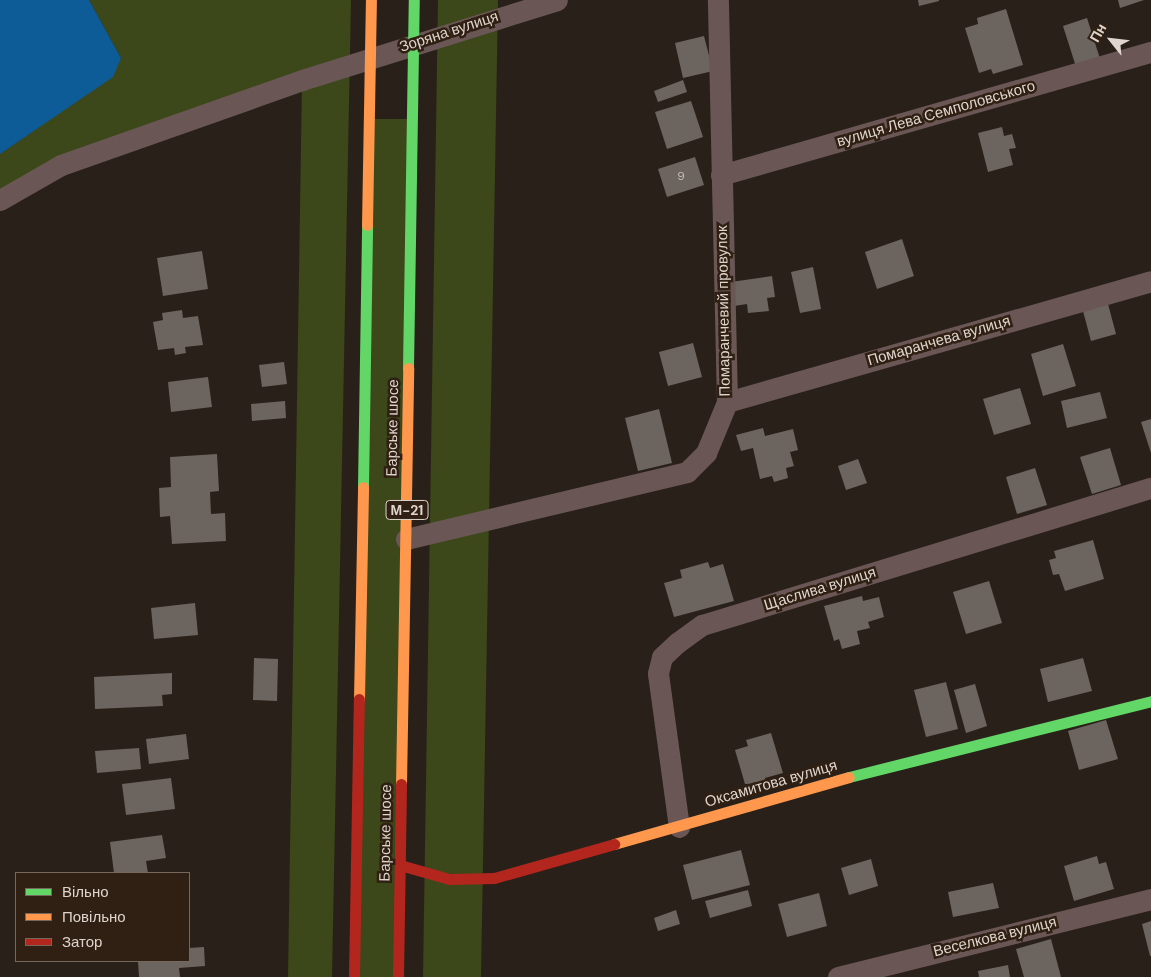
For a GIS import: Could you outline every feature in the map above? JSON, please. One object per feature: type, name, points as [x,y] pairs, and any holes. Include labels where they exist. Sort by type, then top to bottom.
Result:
[{"type":"main road","name":"Барське шосе","points":[[354,977],[371,0]]},
{"type":"main road","name":"Барське шосе","points":[[398,977],[416,42],[414,0]]},
{"type":"main road","name":"Оксамитова вулиця","points":[[400,865],[448,879],[494,878],[679,827],[876,769],[1151,701]]},
{"type":"street","name":"Зоряна вулиця","points":[[0,200],[61,165],[416,42],[557,0]]},
{"type":"street","name":"Помаранчевий провулок","points":[[406,539],[687,472],[706,453],[727,402],[720,175],[718,0]]},
{"type":"street","name":"вулиця Лева Семполовського","points":[[720,175],[1151,52]]},
{"type":"street","name":"Помаранчева вулиця","points":[[727,402],[1151,281]]},
{"type":"street","name":"Щаслива вулиця","points":[[679,827],[658,673],[662,658],[677,642],[702,625],[1151,488]]},
{"type":"street","name":"Веселкова вулиця","points":[[838,977],[884,971],[1151,899]]},
{"type":"green space","points":[[89,0],[351,0],[332,977],[288,977],[302,81],[0,200],[0,154],[43,124],[121,58]]},
{"type":"green space","points":[[438,0],[498,0],[481,977],[423,977]]},
{"type":"green space","points":[[369,119],[412,119],[399,977],[355,977]]},
{"type":"water","points":[[0,0],[89,0],[121,58],[113,77],[0,154]]},
{"type":"building","points":[[918,0],[939,0],[939,1],[919,6]]},
{"type":"building","points":[[1118,0],[1144,0],[1120,8]]},
{"type":"building","points":[[1006,9],[1023,65],[993,74],[991,69],[979,73],[965,28],[978,24],[977,18]]},
{"type":"building","points":[[1087,18],[1102,65],[1078,73],[1063,26]]},
{"type":"building","points":[[704,36],[713,71],[683,78],[675,43]]},
{"type":"building","points":[[683,80],[687,92],[658,102],[654,91]]},
{"type":"building","points":[[691,101],[703,137],[667,149],[655,112]]},
{"type":"building","points":[[1002,127],[1004,136],[1012,134],[1016,148],[1009,149],[1013,165],[988,172],[978,133]]},
{"type":"building","points":[[695,157],[704,185],[667,197],[658,169]]},
{"type":"building","points":[[902,239],[914,276],[877,289],[865,252]]},
{"type":"building","points":[[202,251],[208,289],[163,296],[157,258]]},
{"type":"building","points":[[813,267],[821,309],[800,313],[791,272]]},
{"type":"building","points":[[772,276],[775,297],[767,298],[769,311],[748,313],[747,304],[734,306],[731,282]]},
{"type":"building","points":[[1108,304],[1116,334],[1091,341],[1083,311]]},
{"type":"building","points":[[182,310],[183,318],[198,316],[203,345],[185,347],[186,353],[175,355],[174,348],[158,350],[153,322],[163,320],[162,313]]},
{"type":"building","points":[[693,343],[702,377],[668,386],[659,352]]},
{"type":"building","points":[[1063,344],[1076,386],[1043,396],[1031,354]]},
{"type":"building","points":[[284,362],[287,384],[262,387],[259,365]]},
{"type":"building","points":[[208,377],[212,407],[171,412],[168,382]]},
{"type":"building","points":[[1020,388],[1031,424],[994,435],[983,399]]},
{"type":"building","points":[[1100,392],[1107,418],[1067,428],[1061,401]]},
{"type":"building","points":[[285,401],[286,418],[252,421],[251,404]]},
{"type":"building","points":[[659,409],[672,463],[638,471],[625,418]]},
{"type":"building","points":[[1151,419],[1151,453],[1141,422]]},
{"type":"building","points":[[763,428],[765,436],[793,429],[798,450],[790,452],[794,466],[786,468],[788,478],[774,482],[772,476],[760,479],[753,448],[741,451],[736,435]]},
{"type":"building","points":[[1110,448],[1121,485],[1092,494],[1080,457]]},
{"type":"building","points":[[217,454],[219,491],[210,492],[211,514],[225,513],[226,541],[172,544],[170,516],[160,517],[159,488],[171,487],[170,457]]},
{"type":"building","points":[[858,459],[867,483],[846,490],[838,466]]},
{"type":"building","points":[[1035,468],[1047,505],[1017,514],[1006,477]]},
{"type":"building","points":[[1093,540],[1104,579],[1065,591],[1059,574],[1053,575],[1049,560],[1056,558],[1054,551]]},
{"type":"building","points":[[708,562],[710,568],[723,564],[734,601],[674,617],[664,583],[682,578],[680,570]]},
{"type":"building","points":[[989,581],[1002,623],[966,634],[953,592]]},
{"type":"building","points":[[862,596],[863,601],[879,597],[884,617],[868,622],[870,628],[857,631],[860,644],[842,649],[839,639],[834,641],[824,606]]},
{"type":"building","points":[[195,603],[198,635],[154,639],[151,608]]},
{"type":"building","points":[[254,658],[278,659],[277,701],[253,700]]},
{"type":"building","points":[[1083,658],[1092,691],[1048,702],[1040,669]]},
{"type":"building","points":[[172,673],[172,694],[162,695],[163,706],[95,709],[94,677]]},
{"type":"building","points":[[946,682],[958,729],[926,737],[914,690]]},
{"type":"building","points":[[975,684],[987,726],[966,733],[954,690]]},
{"type":"building","points":[[1106,720],[1118,759],[1079,770],[1068,731]]},
{"type":"building","points":[[771,733],[783,773],[765,778],[766,783],[745,784],[735,750],[748,746],[746,740]]},
{"type":"building","points":[[186,734],[189,759],[149,764],[146,739]]},
{"type":"building","points":[[139,748],[141,769],[97,773],[95,751]]},
{"type":"building","points":[[171,778],[175,809],[126,815],[122,784]]},
{"type":"building","points":[[162,835],[166,858],[146,861],[148,872],[114,872],[110,842]]},
{"type":"building","points":[[741,850],[750,885],[692,900],[683,865]]},
{"type":"building","points":[[1097,856],[1099,864],[1106,862],[1114,889],[1074,901],[1064,866]]},
{"type":"building","points":[[871,859],[878,886],[849,895],[841,868]]},
{"type":"building","points":[[993,883],[999,908],[953,917],[948,892]]},
{"type":"building","points":[[748,890],[752,906],[710,918],[705,901]]},
{"type":"building","points":[[819,893],[827,926],[787,937],[778,904]]},
{"type":"building","points":[[676,910],[680,924],[658,931],[654,918]]},
{"type":"building","points":[[1151,921],[1151,956],[1150,956],[1142,924]]},
{"type":"building","points":[[1051,939],[1061,977],[1024,977],[1016,949]]},
{"type":"building","points":[[204,947],[205,966],[179,968],[180,977],[139,977],[138,962],[190,962],[190,948]]},
{"type":"building","points":[[1008,965],[1010,977],[979,977],[978,971]]},
{"type":"traffic: fast","points":[[408,368],[414,0]]},
{"type":"traffic: fast","points":[[363,487],[367,225]]},
{"type":"traffic: fast","points":[[849,777],[1151,701]]},
{"type":"traffic: slow","points":[[367,225],[371,0]]},
{"type":"traffic: slow","points":[[401,784],[408,368]]},
{"type":"traffic: slow","points":[[359,699],[363,487]]},
{"type":"traffic: slow","points":[[614,844],[849,777]]},
{"type":"traffic: jam","points":[[354,977],[359,699]]},
{"type":"traffic: jam","points":[[398,977],[401,784]]},
{"type":"traffic: jam","points":[[400,865],[449,879],[494,878],[614,844]]}]
